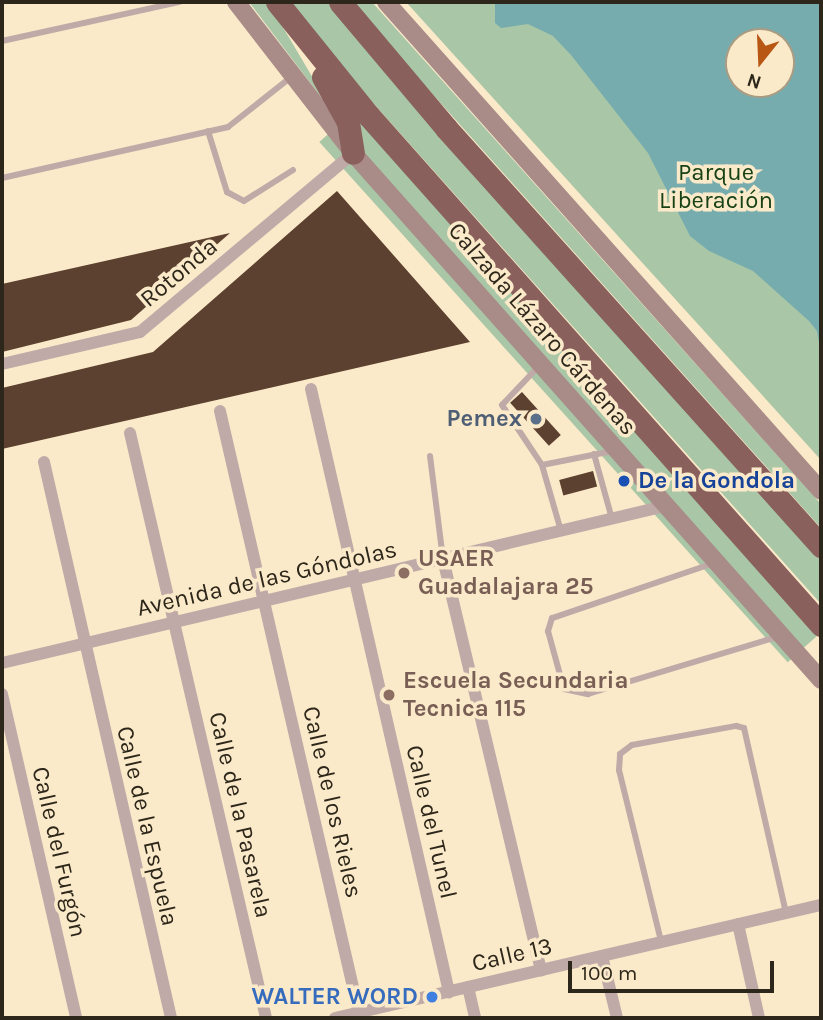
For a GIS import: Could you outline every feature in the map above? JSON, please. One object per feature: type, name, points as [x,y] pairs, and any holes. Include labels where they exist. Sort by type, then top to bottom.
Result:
[{"type":"highway","points":[[340,2],[446,128],[821,546]]},
{"type":"highway","points":[[283,9],[348,122],[353,153]]},
{"type":"highway","name":"Calzada Lázaro Cárdenas","points":[[283,9],[378,126],[821,625]]},
{"type":"main road","name":"Calzada Lázaro Cárdenas","points":[[236,2],[353,153],[821,680]]},
{"type":"main road","points":[[386,2],[821,491]]},
{"type":"street","name":"Rotonda","points":[[2,364],[140,332],[353,153]]},
{"type":"street","name":"Calle del Tunel","points":[[311,389],[449,992]]},
{"type":"street","name":"Calle de los Rieles","points":[[220,411],[359,1013]]},
{"type":"street","name":"Calle de la Pasarela","points":[[130,433],[266,1018]]},
{"type":"street","name":"Calle de la Espuela","points":[[44,462],[83,644],[171,1018]]},
{"type":"street","name":"Avenida de las Góndolas","points":[[2,663],[665,506]]},
{"type":"street","points":[[443,559],[541,970]]},
{"type":"street","name":"Calle del Furgón","points":[[2,694],[76,1018]]},
{"type":"street","name":"Calle 13","points":[[335,1018],[821,905]]},
{"type":"street","points":[[738,924],[759,1018]]},
{"type":"street","points":[[602,956],[617,1018]]},
{"type":"street","points":[[468,987],[475,1018]]},
{"type":"lane","points":[[127,2],[128,12]]},
{"type":"lane","points":[[2,41],[180,2]]},
{"type":"lane","points":[[2,178],[228,127],[292,75]]},
{"type":"lane","points":[[208,131],[227,192],[244,201],[293,170]]},
{"type":"lane","points":[[540,365],[502,405],[542,465],[561,531]]},
{"type":"lane","points":[[542,465],[615,451]]},
{"type":"lane","points":[[594,454],[612,519]]},
{"type":"lane","points":[[430,456],[443,559]]},
{"type":"lane","points":[[715,562],[552,618],[548,631],[565,689],[588,694],[782,636]]},
{"type":"lane","points":[[661,942],[619,770],[620,754],[632,745],[736,726],[747,731],[786,913]]},
{"type":"green space","points":[[249,2],[268,2],[336,117]]},
{"type":"green space","points":[[291,2],[330,2],[372,57],[821,558],[821,604],[349,76]]},
{"type":"green space","points":[[355,2],[372,2],[821,504],[821,528],[386,42]]},
{"type":"green space","name":"Parque Liberación","points":[[406,2],[821,2],[821,460]]},
{"type":"green space","points":[[355,110],[821,628],[821,632],[788,662],[319,142]]},
{"type":"water","points":[[495,2],[821,2],[821,354],[817,331],[809,321],[753,271],[709,251],[690,236],[648,153],[553,36],[528,24],[501,28],[495,23]]},
{"type":"building","points":[[337,191],[470,342],[2,449],[2,388],[153,352]]},
{"type":"building","points":[[230,233],[131,320],[2,352],[2,284]]},
{"type":"building","name":"Pemex","points":[[522,392],[561,435],[549,446],[510,403]]},
{"type":"building","name":"Pemex","points":[[593,471],[597,486],[563,496],[559,480]]},
{"type":"place","name":"Pemex","points":[[536,419]]},
{"type":"place","name":"De la Gondola","points":[[624,481]]},
{"type":"place","name":"USAER Guadalajara 25","points":[[404,573]]},
{"type":"place","name":"Escuela Secundaria Tecnica 115","points":[[389,695]]},
{"type":"place","name":"WALTER WORD","points":[[432,997]]}]
